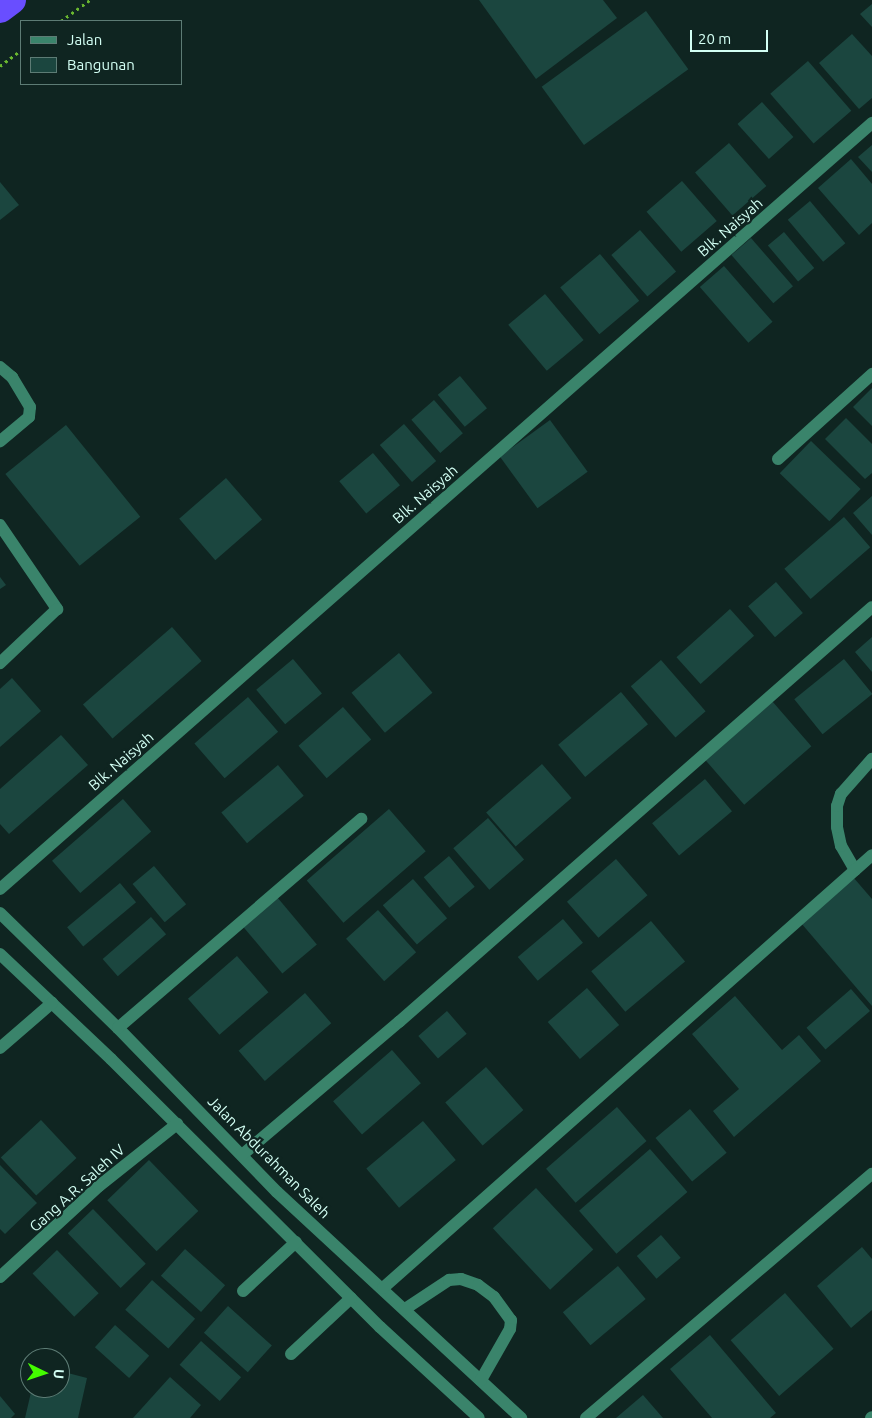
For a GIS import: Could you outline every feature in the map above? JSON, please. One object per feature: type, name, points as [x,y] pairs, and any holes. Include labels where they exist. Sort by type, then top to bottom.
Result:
[{"type":"highway","points":[[0,9],[12,0]]},
{"type":"street","name":"Blk. Naisyah","points":[[0,889],[872,123]]},
{"type":"street","points":[[0,367],[12,377],[30,407],[28,417],[0,441]]},
{"type":"street","points":[[778,459],[872,374]]},
{"type":"street","points":[[0,525],[57,609],[0,663]]},
{"type":"street","points":[[242,1154],[399,1022],[872,607]]},
{"type":"street","points":[[855,870],[842,846],[837,827],[837,806],[841,794],[872,759]]},
{"type":"street","points":[[118,1028],[361,819]]},
{"type":"street","points":[[383,1288],[872,855]]},
{"type":"street","name":"Jalan Abdurahman Saleh","points":[[0,913],[118,1028],[277,1192],[383,1288],[521,1418]]},
{"type":"street","points":[[0,954],[177,1124],[351,1298],[479,1418]]},
{"type":"street","points":[[0,1048],[52,1003]]},
{"type":"street","name":"Gang A.R. Saleh IV","points":[[0,1277],[99,1186],[177,1124]]},
{"type":"street","points":[[586,1418],[872,1174]]},
{"type":"street","points":[[261,1207],[277,1192]]},
{"type":"street","points":[[243,1291],[296,1242]]},
{"type":"street","points":[[405,1309],[449,1280],[461,1279],[494,1297],[511,1320],[510,1330],[480,1380]]},
{"type":"street","points":[[291,1354],[351,1298]]},
{"type":"path","points":[[62,20],[90,0]]},
{"type":"path","points":[[0,66],[20,51]]},
{"type":"building","points":[[479,0],[603,0],[617,18],[536,79]]},
{"type":"building","points":[[872,4],[872,27],[860,14]]},
{"type":"building","points":[[646,11],[688,69],[584,145],[542,87]]},
{"type":"building","points":[[852,34],[872,56],[872,98],[859,109],[819,63]]},
{"type":"building","points":[[808,61],[851,111],[814,144],[770,94]]},
{"type":"building","points":[[762,102],[793,137],[769,159],[737,124]]},
{"type":"building","points":[[729,143],[766,186],[732,216],[695,173]]},
{"type":"building","points":[[872,145],[872,172],[858,157]]},
{"type":"building","points":[[851,159],[872,184],[872,223],[859,235],[818,188]]},
{"type":"building","points":[[682,181],[717,221],[681,252],[647,212]]},
{"type":"building","points":[[0,182],[19,205],[0,220]]},
{"type":"building","points":[[810,201],[845,243],[823,262],[788,220]]},
{"type":"building","points":[[640,230],[676,272],[647,296],[611,255]]},
{"type":"building","points":[[784,232],[814,268],[798,282],[768,245]]},
{"type":"building","points":[[751,238],[793,286],[773,303],[731,255]]},
{"type":"building","points":[[600,254],[639,301],[599,334],[560,287]]},
{"type":"building","points":[[724,266],[773,322],[748,343],[700,287]]},
{"type":"building","points":[[545,294],[584,340],[547,371],[508,325]]},
{"type":"building","points":[[460,376],[487,408],[465,427],[438,395]]},
{"type":"building","points":[[872,388],[872,426],[853,407]]},
{"type":"building","points":[[434,400],[463,433],[440,453],[411,420]]},
{"type":"building","points":[[846,418],[872,444],[872,473],[865,479],[825,439]]},
{"type":"building","points":[[550,420],[588,472],[537,508],[500,456]]},
{"type":"building","points":[[404,424],[436,461],[412,482],[380,445]]},
{"type":"building","points":[[66,425],[140,517],[80,566],[5,474]]},
{"type":"building","points":[[811,441],[861,489],[829,521],[780,473]]},
{"type":"building","points":[[373,453],[400,485],[366,513],[339,481]]},
{"type":"building","points":[[226,478],[262,520],[215,560],[179,519]]},
{"type":"building","points":[[872,496],[872,535],[853,513]]},
{"type":"building","points":[[844,517],[870,547],[811,599],[784,569]]},
{"type":"building","points":[[0,577],[6,585],[0,589]]},
{"type":"building","points":[[776,582],[803,613],[775,637],[748,606]]},
{"type":"building","points":[[730,609],[754,636],[701,684],[676,657]]},
{"type":"building","points":[[172,627],[202,661],[112,738],[83,704]]},
{"type":"building","points":[[872,637],[872,672],[855,652]]},
{"type":"building","points":[[399,653],[432,693],[385,733],[352,693]]},
{"type":"building","points":[[293,659],[322,693],[285,724],[256,690]]},
{"type":"building","points":[[844,659],[872,694],[823,734],[794,699]]},
{"type":"building","points":[[661,660],[706,711],[675,738],[631,686]]},
{"type":"building","points":[[12,678],[41,711],[0,747],[0,689]]},
{"type":"building","points":[[621,692],[648,724],[585,777],[558,745]]},
{"type":"building","points":[[248,697],[278,732],[225,778],[194,744]]},
{"type":"building","points":[[772,701],[811,746],[744,805],[705,759]]},
{"type":"building","points":[[343,707],[371,739],[327,778],[298,746]]},
{"type":"building","points":[[61,735],[88,765],[9,834],[0,824],[0,789]]},
{"type":"building","points":[[542,764],[572,798],[516,847],[486,813]]},
{"type":"building","points":[[278,765],[304,796],[247,843],[221,813]]},
{"type":"building","points":[[705,779],[732,811],[679,856],[652,823]]},
{"type":"building","points":[[123,799],[151,831],[80,893],[52,861]]},
{"type":"building","points":[[389,809],[426,851],[343,923],[307,881]]},
{"type":"building","points":[[488,818],[524,860],[489,890],[453,848]]},
{"type":"building","points":[[449,856],[475,887],[449,908],[424,877]]},
{"type":"building","points":[[616,859],[647,895],[598,938],[567,902]]},
{"type":"building","points":[[154,866],[186,904],[165,922],[133,884]]},
{"type":"building","points":[[853,877],[872,899],[872,1006],[801,923]]},
{"type":"building","points":[[413,879],[447,918],[417,944],[383,905]]},
{"type":"building","points":[[120,883],[136,902],[83,947],[67,927]]},
{"type":"building","points":[[277,897],[317,944],[282,973],[243,926]]},
{"type":"building","points":[[378,910],[416,952],[384,981],[346,939]]},
{"type":"building","points":[[151,917],[166,934],[118,976],[103,959]]},
{"type":"building","points":[[563,919],[583,943],[538,981],[518,957]]},
{"type":"building","points":[[651,921],[685,962],[625,1012],[591,971]]},
{"type":"building","points":[[237,956],[268,992],[219,1035],[188,999]]},
{"type":"building","points":[[587,988],[619,1025],[580,1059],[548,1022]]},
{"type":"building","points":[[851,989],[870,1011],[825,1050],[806,1028]]},
{"type":"building","points":[[305,993],[331,1023],[265,1081],[239,1051]]},
{"type":"building","points":[[735,996],[782,1050],[799,1035],[821,1061],[734,1137],[713,1111],[739,1089],[692,1034]]},
{"type":"building","points":[[447,1011],[467,1034],[438,1059],[418,1036]]},
{"type":"building","points":[[392,1050],[421,1083],[362,1134],[333,1101]]},
{"type":"building","points":[[486,1067],[523,1110],[483,1145],[445,1102]]},
{"type":"building","points":[[617,1107],[647,1141],[576,1203],[546,1169]]},
{"type":"building","points":[[690,1109],[727,1153],[692,1182],[656,1138]]},
{"type":"building","points":[[41,1120],[76,1158],[36,1196],[1,1158]]},
{"type":"building","points":[[423,1121],[456,1160],[399,1208],[366,1169]]},
{"type":"building","points":[[650,1149],[687,1192],[616,1254],[579,1211]]},
{"type":"building","points":[[149,1160],[198,1211],[157,1251],[107,1200]]},
{"type":"building","points":[[0,1165],[37,1203],[5,1234],[0,1229]]},
{"type":"building","points":[[536,1188],[593,1249],[550,1290],[493,1228]]},
{"type":"building","points":[[93,1209],[146,1264],[121,1288],[68,1233]]},
{"type":"building","points":[[661,1235],[681,1258],[657,1279],[637,1256]]},
{"type":"building","points":[[862,1247],[872,1259],[872,1310],[851,1328],[817,1286]]},
{"type":"building","points":[[185,1249],[225,1285],[201,1312],[161,1276]]},
{"type":"building","points":[[57,1250],[99,1293],[74,1317],[33,1274]]},
{"type":"building","points":[[618,1266],[646,1299],[590,1345],[563,1312]]},
{"type":"building","points":[[152,1280],[195,1319],[168,1349],[125,1310]]},
{"type":"building","points":[[785,1293],[834,1349],[779,1396],[731,1340]]},
{"type":"building","points":[[228,1306],[272,1345],[248,1372],[204,1333]]},
{"type":"building","points":[[115,1325],[149,1356],[129,1378],[95,1347]]},
{"type":"building","points":[[710,1335],[776,1413],[770,1418],[712,1418],[670,1369]]},
{"type":"building","points":[[201,1341],[241,1377],[220,1401],[180,1365]]},
{"type":"building","points":[[70,1374],[87,1378],[78,1418],[25,1418],[30,1398],[70,1398]]},
{"type":"building","points":[[170,1377],[201,1405],[190,1418],[133,1418]]},
{"type":"building","points":[[643,1395],[663,1418],[616,1418]]},
{"type":"building","points":[[0,1396],[15,1414],[11,1418],[0,1418]]}]
